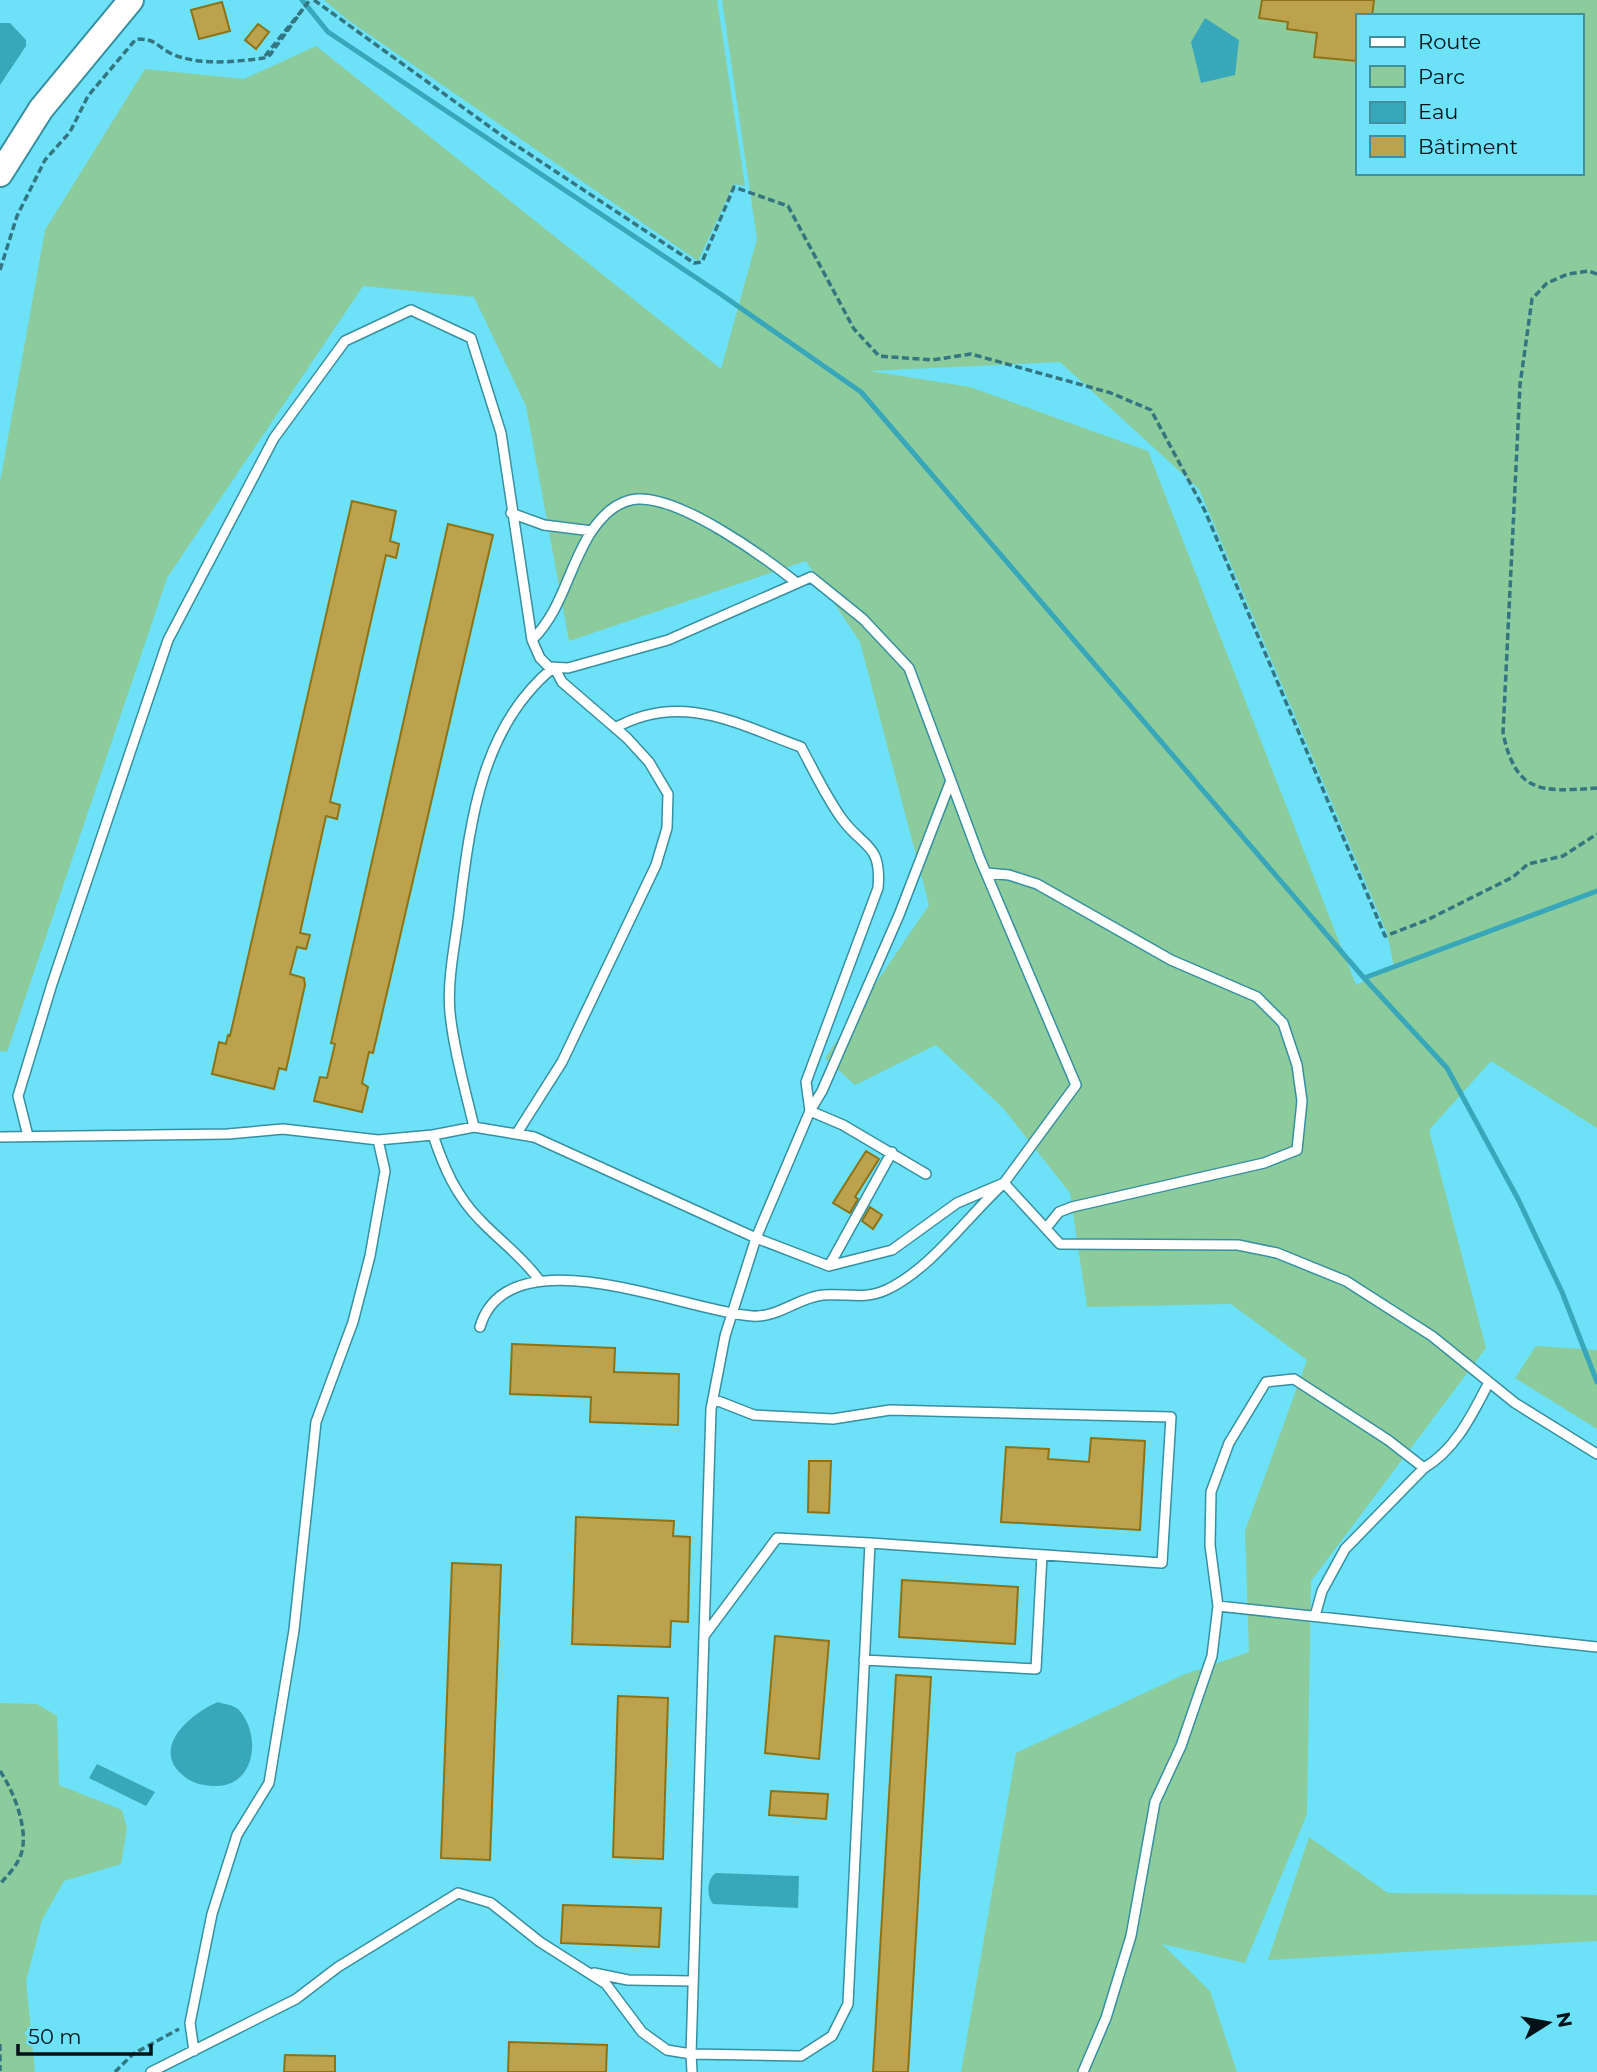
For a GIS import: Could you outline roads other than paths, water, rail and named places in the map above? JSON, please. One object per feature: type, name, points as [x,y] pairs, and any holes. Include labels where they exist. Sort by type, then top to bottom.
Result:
[{"type":"street","points":[[0,174],[41,109],[131,0]]},
{"type":"lane","points":[[28,1136],[18,1096],[52,984],[167,640],[274,439],[345,341],[411,310],[471,338],[501,433],[532,640],[540,658],[549,667],[568,668],[668,640],[811,577],[863,619],[909,668],[986,873],[1076,1085],[1004,1183],[919,1268],[886,1290],[864,1296],[824,1294],[765,1316],[741,1315],[593,1283],[539,1280],[515,1287],[497,1298],[486,1310],[480,1327]]},
{"type":"lane","points":[[532,640],[548,624],[592,531],[611,508],[636,499],[670,503],[767,559],[797,583]]},
{"type":"lane","points":[[511,513],[544,525],[592,531]]},
{"type":"lane","points":[[517,1133],[562,1062],[656,865],[667,828],[668,794],[649,762],[562,682],[554,667]]},
{"type":"lane","points":[[474,1127],[450,1010],[452,968],[469,835],[485,767],[501,729],[538,681],[554,667]]},
{"type":"lane","points":[[615,728],[642,715],[684,710],[710,715],[801,747],[843,820],[871,846],[878,870],[878,888],[806,1082],[810,1111]]},
{"type":"lane","points":[[692,2072],[713,1399],[732,1311],[756,1238],[899,915],[950,783]]},
{"type":"lane","points":[[986,873],[1009,875],[1037,884],[1171,960],[1257,997],[1283,1023],[1297,1065],[1302,1101],[1297,1150],[1264,1163],[1072,1207],[1059,1212],[1046,1227]]},
{"type":"lane","points":[[810,1111],[892,1152],[926,1174]]},
{"type":"lane","points":[[0,1137],[228,1133],[283,1129],[378,1140],[433,1135],[474,1127],[517,1133],[534,1137],[756,1238],[829,1266],[892,1250],[957,1203],[1004,1183]]},
{"type":"lane","points":[[433,1135],[444,1169],[454,1187],[479,1219],[529,1265],[539,1280]]},
{"type":"lane","points":[[194,2051],[190,2023],[212,1914],[237,1835],[269,1783],[294,1630],[316,1422],[353,1322],[370,1256],[385,1171],[378,1140]]},
{"type":"lane","points":[[829,1266],[892,1152]]},
{"type":"lane","points":[[1004,1183],[1060,1244],[1238,1245],[1277,1253],[1346,1280],[1432,1336],[1488,1384],[1597,1454]]},
{"type":"lane","points":[[1083,2072],[1106,2018],[1131,1936],[1155,1802],[1198,1700],[1212,1656],[1218,1606],[1210,1545],[1211,1492],[1228,1443],[1266,1382],[1294,1379],[1388,1440],[1424,1468]]},
{"type":"lane","points":[[1315,1616],[1322,1591],[1345,1549],[1424,1468],[1438,1460],[1458,1436],[1488,1384]]},
{"type":"lane","points":[[704,1636],[777,1538],[1162,1563],[1171,1417],[890,1410],[833,1419],[754,1415],[713,1399]]},
{"type":"lane","points":[[151,2072],[296,1999],[338,1967],[458,1893],[491,1903],[540,1942],[606,1984],[642,2032],[667,2050],[691,2054],[801,2056],[823,2045],[844,2016],[848,2004],[870,1543]]},
{"type":"lane","points":[[864,1660],[1036,1669],[1042,1555]]},
{"type":"lane","points":[[1218,1606],[1597,1647]]},
{"type":"lane","points":[[582,1969],[628,1980],[693,1982]]},
{"type":"water","points":[[1205,18],[1239,40],[1235,75],[1201,83],[1191,42]]},
{"type":"water","points":[[0,23],[10,23],[26,40],[26,46],[0,85]]},
{"type":"water","points":[[218,1702],[238,1709],[246,1719],[252,1744],[251,1757],[240,1777],[229,1784],[204,1785],[188,1779],[175,1766],[171,1755],[172,1744],[186,1723]]},
{"type":"water","points":[[97,1764],[155,1792],[146,1806],[89,1778]]},
{"type":"water","points":[[716,1873],[799,1876],[798,1908],[713,1904],[708,1887]]},
{"type":"waterway","points":[[302,0],[328,32],[719,293],[861,392],[1364,978],[1597,891]]},
{"type":"waterway","points":[[1364,978],[1447,1068],[1518,1199],[1562,1292],[1597,1382]]}]
